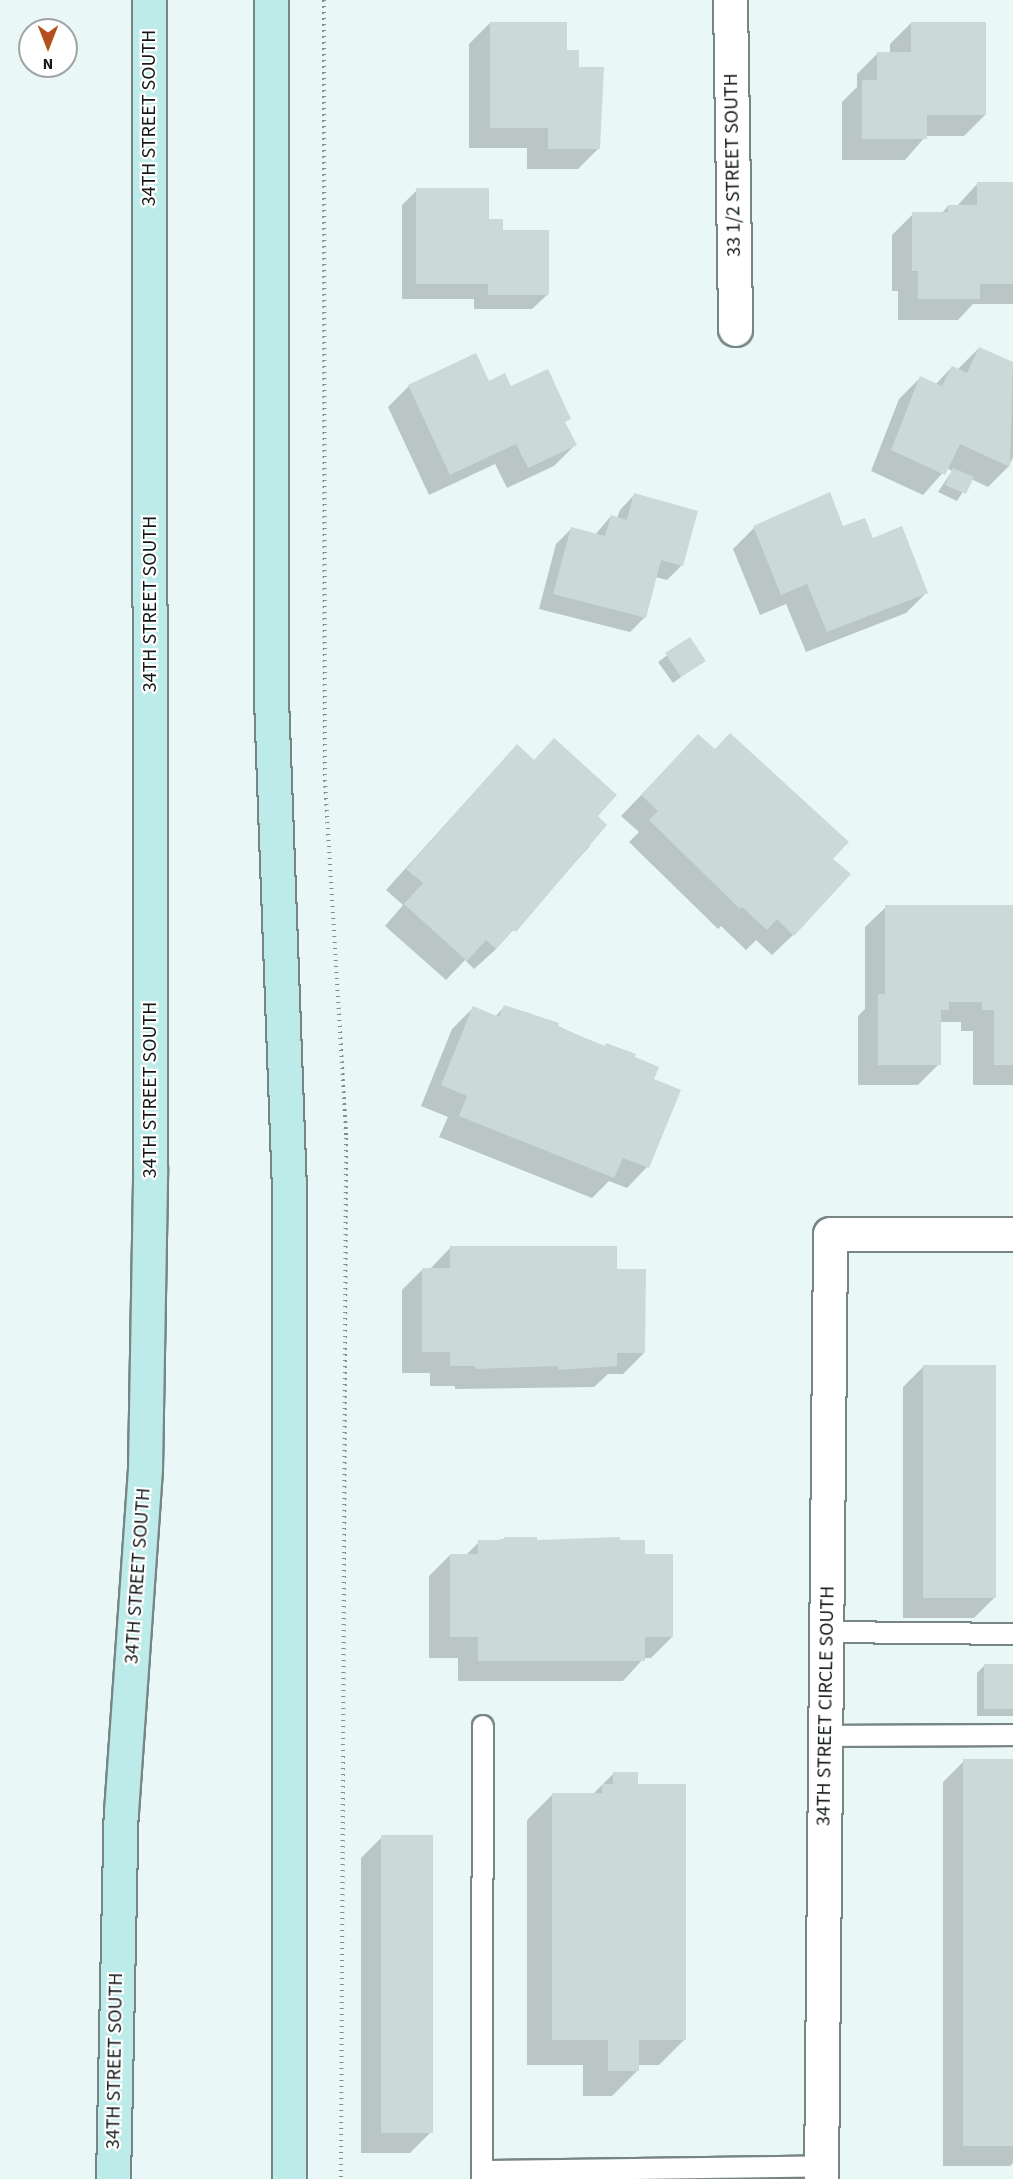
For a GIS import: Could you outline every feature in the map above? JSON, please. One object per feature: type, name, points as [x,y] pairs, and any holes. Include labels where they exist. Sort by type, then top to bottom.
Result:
[{"type":"main road","name":"34TH STREET SOUTH","points":[[113,2179],[121,1812],[145,1468],[150,1180],[149,0]]},
{"type":"main road","points":[[271,0],[271,699],[289,1183],[289,2179]]},
{"type":"street","name":"33 1/2 STREET SOUTH","points":[[730,0],[735,329]]},
{"type":"street","name":"34TH STREET CIRCLE SOUTH","points":[[821,2173],[830,1234],[1013,1234]]},
{"type":"lane","points":[[826,1632],[1013,1634]]},
{"type":"lane","points":[[483,1726],[482,2175],[821,2173]]},
{"type":"lane","points":[[825,1736],[1013,1735]]},
{"type":"path","points":[[324,0],[325,780],[346,1138],[341,2179]]},
{"type":"building","points":[[490,22],[567,22],[567,50],[579,50],[579,67],[604,67],[600,149],[548,149],[548,128],[490,128]]},
{"type":"building","points":[[911,22],[986,22],[986,115],[927,115],[927,139],[862,139],[862,80],[877,80],[877,52],[911,52]]},
{"type":"building","points":[[977,182],[1013,182],[1013,284],[980,284],[980,299],[918,299],[918,271],[912,271],[912,212],[948,212],[948,205],[977,205]]},
{"type":"building","points":[[416,188],[489,188],[489,219],[503,219],[503,230],[549,230],[549,295],[488,295],[488,284],[416,284]]},
{"type":"building","points":[[979,347],[1013,362],[1010,467],[960,444],[945,475],[891,450],[920,376],[942,386],[952,366],[967,373]]},
{"type":"building","points":[[476,353],[489,381],[505,373],[511,386],[548,369],[571,419],[565,422],[577,445],[528,468],[516,444],[450,475],[408,385]]},
{"type":"building","points":[[953,468],[974,477],[966,494],[945,485]]},
{"type":"building","points":[[830,492],[843,526],[865,518],[873,538],[902,526],[928,593],[827,632],[807,584],[781,595],[753,526]]},
{"type":"building","points":[[634,493],[698,511],[683,566],[661,560],[646,618],[553,594],[571,527],[605,536],[611,515],[627,520]]},
{"type":"building","points":[[690,637],[706,661],[681,677],[665,653]]},
{"type":"building","points":[[730,733],[849,842],[833,859],[851,874],[794,936],[777,919],[767,930],[742,907],[740,909],[649,820],[658,811],[641,795],[698,734],[715,749]]},
{"type":"building","points":[[554,738],[617,795],[598,816],[607,825],[516,932],[513,930],[496,949],[486,940],[467,961],[404,904],[423,883],[406,869],[517,744],[534,760]]},
{"type":"building","points":[[885,905],[1013,905],[1013,1065],[994,1065],[994,1010],[982,1010],[982,1002],[949,1002],[949,1010],[941,1010],[941,1065],[878,1065],[878,994],[885,994]]},
{"type":"building","points":[[504,1005],[559,1023],[558,1027],[605,1046],[606,1043],[636,1054],[635,1057],[659,1067],[654,1079],[681,1090],[649,1168],[623,1158],[614,1178],[459,1116],[467,1096],[441,1085],[473,1006],[499,1017]]},
{"type":"building","points":[[450,1246],[617,1246],[617,1269],[646,1269],[645,1353],[617,1353],[617,1366],[558,1370],[558,1366],[475,1369],[475,1366],[450,1366],[450,1352],[422,1352],[422,1268],[450,1268]]},
{"type":"building","points":[[923,1365],[996,1365],[996,1598],[923,1598]]},
{"type":"building","points":[[504,1537],[537,1537],[537,1540],[620,1537],[620,1540],[645,1540],[645,1554],[673,1554],[673,1637],[645,1637],[645,1661],[478,1661],[478,1637],[450,1637],[450,1554],[478,1554],[478,1540],[504,1540]]},
{"type":"building","points":[[984,1664],[1013,1664],[1013,1709],[984,1709]]},
{"type":"building","points":[[963,1759],[1013,1759],[1013,2146],[963,2146]]},
{"type":"building","points":[[613,1772],[638,1772],[638,1784],[686,1784],[686,2040],[639,2040],[639,2071],[608,2071],[608,2040],[552,2040],[552,1793],[602,1793],[602,1784],[613,1784]]},
{"type":"building","points":[[381,1835],[433,1835],[433,2133],[381,2133]]}]
